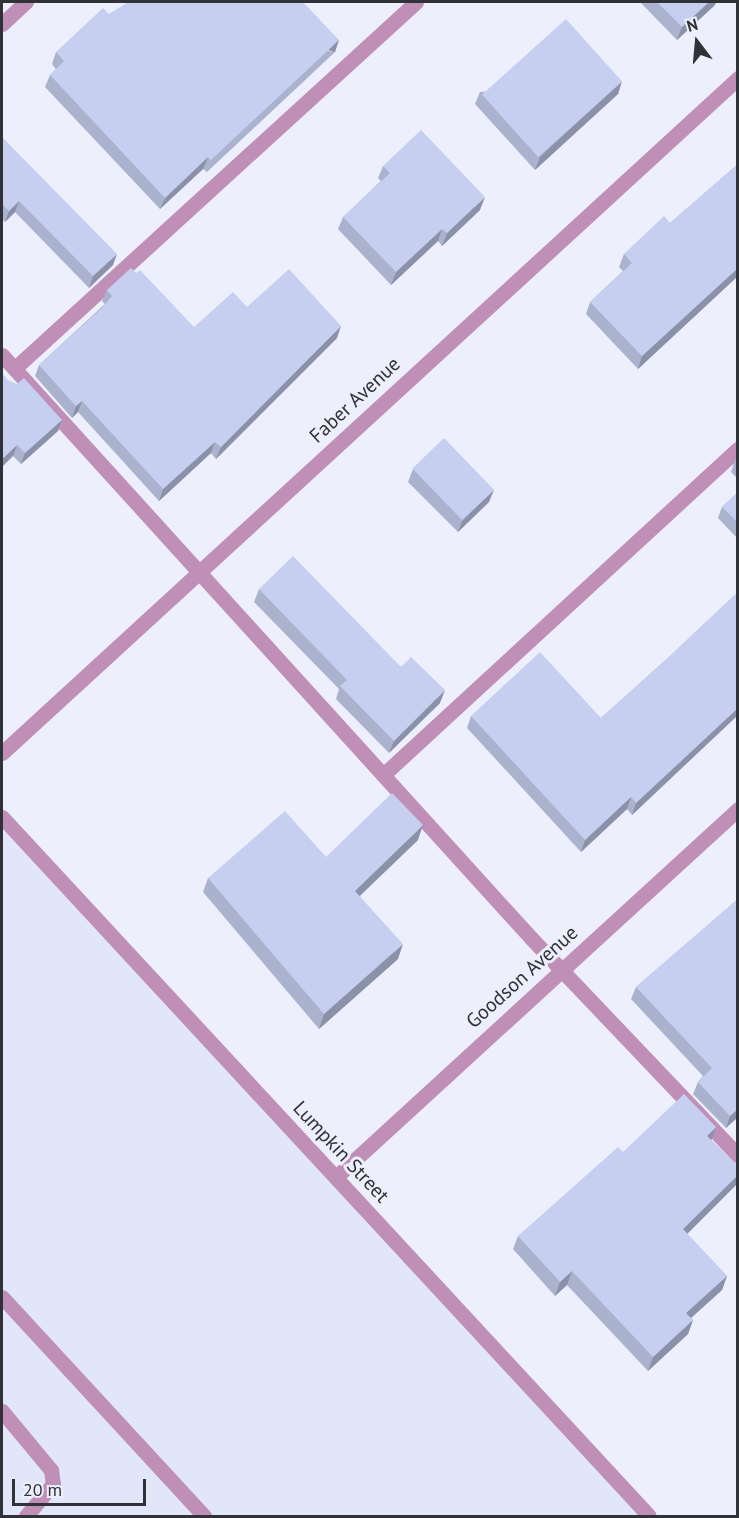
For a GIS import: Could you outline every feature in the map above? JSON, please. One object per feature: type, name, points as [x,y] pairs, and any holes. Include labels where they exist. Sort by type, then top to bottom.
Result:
[{"type":"street","points":[[2,24],[26,2]]},
{"type":"street","points":[[15,368],[416,2]]},
{"type":"street","name":"Faber Avenue","points":[[2,753],[738,78]]},
{"type":"street","points":[[2,355],[561,971],[738,1155]]},
{"type":"street","points":[[383,775],[738,449]]},
{"type":"street","name":"Goodson Avenue","points":[[336,1177],[738,809]]},
{"type":"street","name":"Lumpkin Street","points":[[2,817],[649,1516]]},
{"type":"street","points":[[2,1297],[204,1516]]},
{"type":"street","points":[[2,1411],[51,1470],[53,1484],[26,1516]]},
{"type":"shaded area","points":[[2,817],[649,1516],[2,1516]]},
{"type":"building","points":[[128,2],[303,2],[339,40],[211,160],[208,157],[165,198],[50,75],[64,61],[56,52],[103,8],[109,14]]},
{"type":"building","points":[[657,2],[709,2],[682,27]]},
{"type":"building","points":[[566,19],[622,81],[538,157],[482,95]]},
{"type":"building","points":[[421,130],[485,197],[447,233],[442,229],[396,272],[343,217],[390,173],[383,166]]},
{"type":"building","points":[[2,137],[117,254],[93,276],[19,201],[9,211],[2,204]]},
{"type":"building","points":[[738,164],[738,268],[642,356],[590,302],[632,263],[624,254],[664,216],[670,223]]},
{"type":"building","points":[[131,268],[136,273],[140,270],[194,327],[233,292],[247,307],[289,269],[341,326],[221,447],[215,442],[163,489],[82,401],[76,406],[39,365],[102,308],[112,296],[107,290]]},
{"type":"building","points":[[2,373],[8,380],[17,384],[24,378],[62,420],[25,453],[17,445],[2,459]]},
{"type":"building","points":[[444,438],[494,490],[462,520],[412,469]]},
{"type":"building","points":[[738,492],[738,523],[722,507]]},
{"type":"building","points":[[293,556],[401,667],[411,657],[445,690],[394,741],[340,686],[347,680],[259,589]]},
{"type":"building","points":[[738,592],[738,708],[636,803],[631,797],[585,840],[471,716],[540,652],[601,718]]},
{"type":"building","points":[[392,793],[423,825],[355,891],[403,944],[324,1014],[208,878],[285,811],[326,857]]},
{"type":"building","points":[[738,899],[738,1109],[730,1116],[698,1082],[712,1068],[636,987]]},
{"type":"building","points":[[684,1094],[716,1127],[707,1136],[738,1166],[738,1175],[683,1229],[727,1276],[686,1313],[693,1320],[653,1357],[572,1271],[560,1282],[518,1236],[618,1147],[623,1152]]}]
